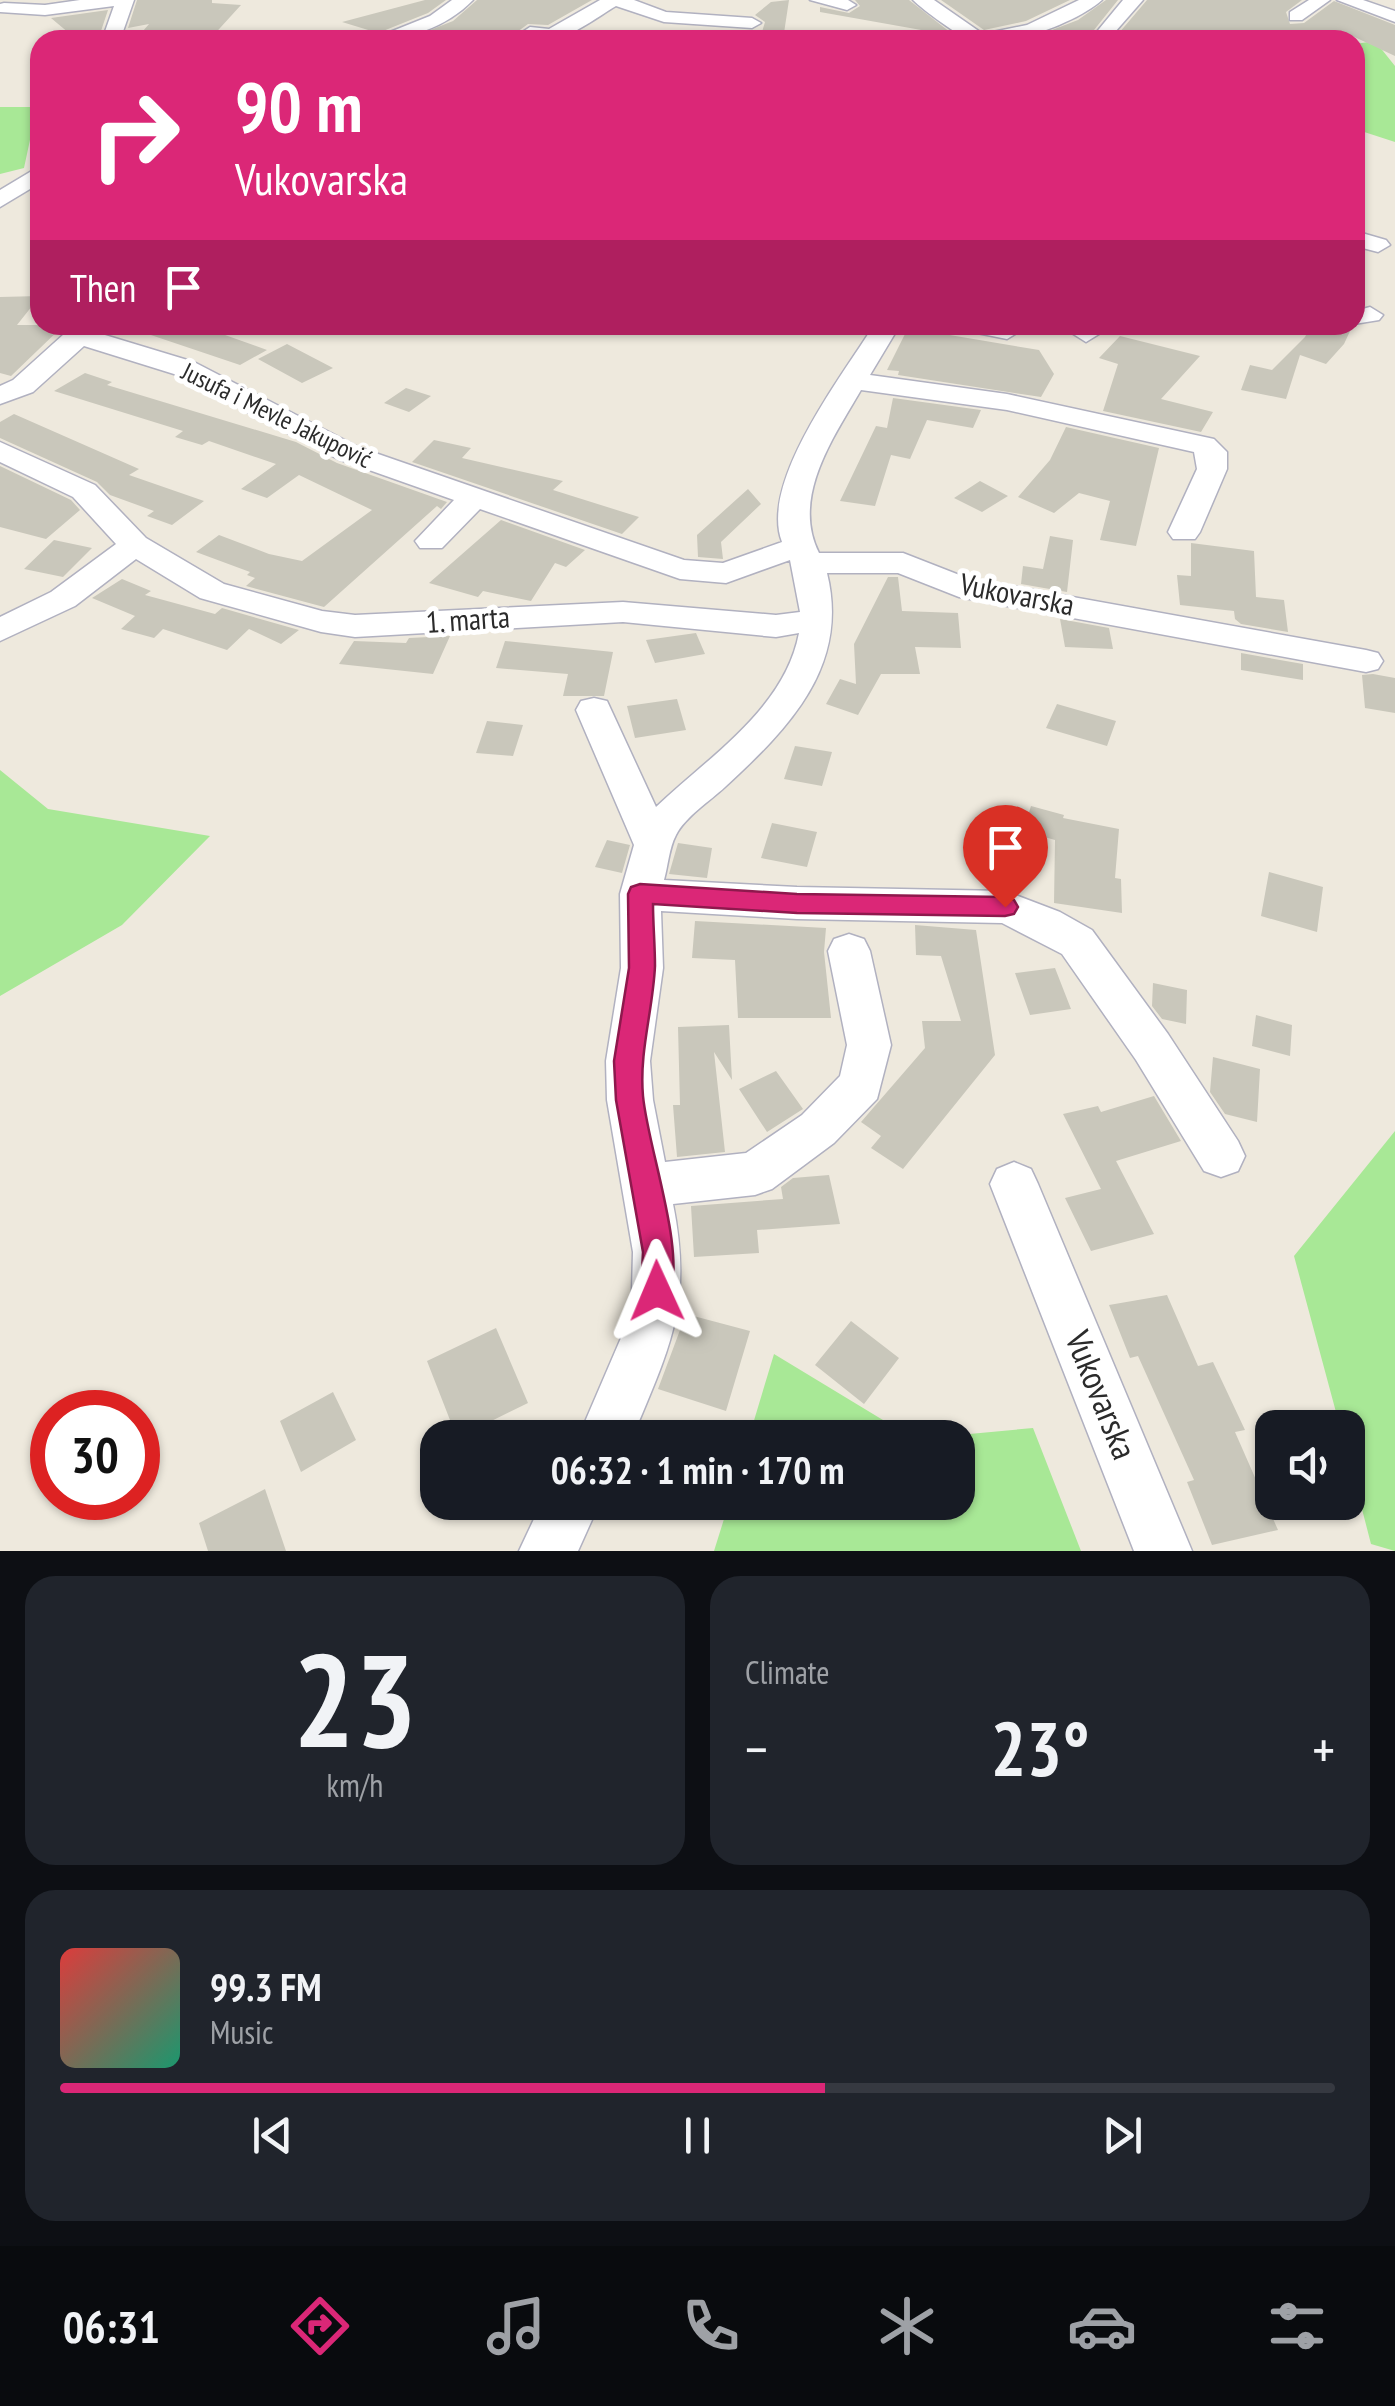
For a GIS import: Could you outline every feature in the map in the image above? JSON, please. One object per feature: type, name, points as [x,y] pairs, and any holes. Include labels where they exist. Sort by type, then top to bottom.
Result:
[{"type":"street","points":[[2,13],[123,0],[114,30]]},
{"type":"street","points":[[408,30],[436,20],[464,0]]},
{"type":"street","points":[[561,30],[615,0],[664,18],[752,23]]},
{"type":"street","points":[[820,0],[847,5]]},
{"type":"street","points":[[922,0],[970,30]]},
{"type":"street","points":[[1033,30],[1093,0]]},
{"type":"street","points":[[1111,30],[1119,12],[1134,0]]},
{"type":"street","points":[[1296,16],[1321,0]]},
{"type":"street","points":[[1346,0],[1395,17]]},
{"type":"street","points":[[0,200],[30,180]]},
{"type":"street","points":[[0,396],[22,386],[78,335]]},
{"type":"street","name":"Jusufa i Mevle Jakupović","points":[[96,335],[184,368],[348,453],[680,570],[726,573],[803,555]]},
{"type":"street","points":[[613,1420],[650,1332],[657,1291],[658,1252],[630,1100],[628,1061],[642,968],[640,894],[652,842],[658,828],[728,764],[794,686],[812,648],[818,620],[792,519],[802,480],[881,335]]},
{"type":"street","points":[[855,381],[1008,402],[1204,445],[1212,452],[1212,469],[1184,532]]},
{"type":"street","name":"1. marta","points":[[0,451],[84,491],[134,544],[212,591],[306,617],[355,626],[624,612],[658,612],[712,622],[776,626],[818,620]]},
{"type":"street","points":[[430,541],[473,499]]},
{"type":"street","points":[[0,630],[63,599],[134,544]]},
{"type":"street","name":"Vukovarska","points":[[803,555],[903,564],[960,587],[1366,660]]},
{"type":"street","points":[[594,710],[652,842]]},
{"type":"street","points":[[640,894],[797,903],[1005,907],[1045,923],[1078,942],[1152,1047],[1221,1156]]},
{"type":"street","points":[[646,1186],[755,1174],[818,1129],[860,1085],[869,1045],[850,951]]},
{"type":"street","name":"Vukovarska","points":[[1014,1184],[1163,1551]]},
{"type":"street","points":[[548,1551],[563,1520]]},
{"type":"green space","points":[[1375,41],[1395,66],[1395,142],[1365,132],[1365,42]]},
{"type":"green space","points":[[0,107],[30,107],[30,140],[24,168],[0,174]]},
{"type":"green space","points":[[0,770],[48,809],[210,836],[122,925],[0,996]]},
{"type":"green space","points":[[1395,1131],[1395,1551],[1371,1544],[1365,1520],[1365,1410],[1335,1410],[1294,1256]]},
{"type":"green space","points":[[774,1354],[883,1420],[754,1420]]},
{"type":"green space","points":[[1033,1428],[1081,1551],[714,1551],[724,1520],[975,1520],[975,1433]]},
{"type":"building","points":[[137,0],[212,0],[241,5],[218,30],[144,30],[149,24],[128,28]]},
{"type":"building","points":[[425,0],[446,0],[428,13],[386,30],[368,30],[342,22]]},
{"type":"building","points":[[477,0],[592,0],[548,25],[528,24],[520,30],[430,30],[453,21]]},
{"type":"building","points":[[789,0],[784,30],[763,30],[765,22],[755,15],[771,2]]},
{"type":"building","points":[[855,0],[909,0],[947,30],[921,30],[820,12],[820,7],[849,13],[860,6]]},
{"type":"building","points":[[941,0],[1070,0],[1026,21],[984,30]]},
{"type":"building","points":[[1106,0],[1118,0],[1094,30],[1052,30],[1078,20]]},
{"type":"building","points":[[1147,0],[1302,0],[1286,12],[1290,24],[1304,23],[1334,1],[1395,25],[1395,56],[1365,42],[1365,30],[1122,30]]},
{"type":"building","points":[[108,10],[101,30],[65,30],[51,18]]},
{"type":"building","points":[[30,296],[30,309],[17,325],[30,325],[30,335],[54,335],[11,376],[0,373],[0,297]]},
{"type":"building","points":[[151,335],[225,335],[267,350],[240,365]]},
{"type":"building","points":[[904,335],[950,335],[1039,350],[1054,374],[1041,397],[898,375],[899,371],[887,370]]},
{"type":"building","points":[[1348,335],[1326,364],[1300,355],[1286,399],[1241,390],[1250,365],[1272,370],[1305,337]]},
{"type":"building","points":[[1120,336],[1200,356],[1161,399],[1213,412],[1201,432],[1103,411],[1118,364],[1099,358]]},
{"type":"building","points":[[287,344],[333,368],[302,383],[258,359]]},
{"type":"building","points":[[85,373],[112,382],[107,385],[296,442],[337,463],[447,502],[441,509],[437,506],[324,607],[246,586],[255,578],[247,575],[250,572],[196,552],[219,535],[269,554],[302,561],[372,510],[299,475],[267,498],[241,489],[276,464],[209,441],[202,445],[175,437],[183,431],[54,391]]},
{"type":"building","points":[[406,388],[431,396],[409,412],[384,403]]},
{"type":"building","points":[[893,398],[981,410],[973,428],[927,420],[910,459],[891,455],[875,506],[840,501],[876,426],[887,428]]},
{"type":"building","points":[[14,414],[139,469],[129,475],[204,501],[172,525],[147,516],[154,511],[110,495],[97,482],[0,438],[0,422]]},
{"type":"building","points":[[1066,427],[1159,448],[1136,546],[1100,540],[1110,501],[1079,493],[1054,513],[1018,497],[1050,460]]},
{"type":"building","points":[[434,440],[471,448],[462,458],[563,481],[553,490],[639,517],[622,534],[412,462]]},
{"type":"building","points":[[0,466],[71,500],[80,510],[46,539],[0,527]]},
{"type":"building","points":[[980,481],[1008,496],[982,512],[954,498]]},
{"type":"building","points":[[748,489],[761,504],[721,542],[723,559],[698,557],[697,535]]},
{"type":"building","points":[[501,520],[585,550],[566,567],[555,563],[531,601],[483,591],[478,597],[429,583]]},
{"type":"building","points":[[1050,536],[1073,540],[1067,592],[1021,584],[1023,566],[1043,569]]},
{"type":"building","points":[[54,540],[92,548],[63,577],[24,569]]},
{"type":"building","points":[[1191,543],[1254,551],[1256,597],[1284,600],[1288,632],[1241,624],[1234,611],[1180,605],[1177,575],[1191,576]]},
{"type":"building","points":[[888,577],[898,577],[902,611],[958,613],[961,648],[915,647],[920,674],[881,674],[858,715],[826,704],[840,679],[856,684],[854,644]]},
{"type":"building","points":[[122,579],[151,591],[145,595],[215,614],[222,608],[299,630],[281,644],[249,629],[227,650],[163,629],[154,638],[121,629],[135,616],[92,598]]},
{"type":"building","points":[[1060,619],[1109,628],[1113,649],[1065,647]]},
{"type":"building","points":[[696,633],[705,654],[655,663],[646,640]]},
{"type":"building","points":[[450,636],[433,674],[339,664],[354,641],[406,643],[409,638]]},
{"type":"building","points":[[505,641],[613,652],[604,696],[563,696],[568,674],[496,668]]},
{"type":"building","points":[[1241,653],[1303,664],[1303,680],[1241,670]]},
{"type":"building","points":[[1362,675],[1395,678],[1395,713],[1365,708]]},
{"type":"building","points":[[677,699],[686,730],[635,738],[627,706]]},
{"type":"building","points":[[1057,704],[1116,721],[1107,746],[1046,728]]},
{"type":"building","points":[[487,721],[523,725],[513,756],[476,753]]},
{"type":"building","points":[[795,746],[832,752],[822,786],[784,779]]},
{"type":"building","points":[[1031,806],[1064,815],[1063,818],[1119,829],[1115,878],[1121,879],[1122,913],[1054,903],[1055,840],[1023,831]]},
{"type":"building","points":[[772,823],[817,832],[807,867],[761,858]]},
{"type":"building","points":[[607,840],[630,845],[622,873],[595,867]]},
{"type":"building","points":[[678,843],[712,848],[707,878],[669,874]]},
{"type":"building","points":[[1269,872],[1323,887],[1317,932],[1261,916]]},
{"type":"building","points":[[695,921],[826,928],[824,952],[831,1018],[738,1018],[735,960],[692,958]]},
{"type":"building","points":[[915,925],[976,930],[995,1055],[903,1169],[871,1148],[881,1136],[861,1122],[925,1048],[922,1021],[961,1021],[941,956],[916,955]]},
{"type":"building","points":[[1055,968],[1071,1009],[1030,1015],[1015,973]]},
{"type":"building","points":[[1153,983],[1187,990],[1186,1024],[1162,1019],[1152,1006]]},
{"type":"building","points":[[1256,1015],[1292,1025],[1290,1056],[1252,1046]]},
{"type":"building","points":[[729,1025],[732,1080],[714,1052],[725,1152],[677,1157],[673,1105],[680,1105],[678,1027]]},
{"type":"building","points":[[1213,1057],[1260,1069],[1257,1122],[1225,1114],[1210,1092]]},
{"type":"building","points":[[776,1071],[803,1109],[767,1132],[739,1089]]},
{"type":"building","points":[[1154,1096],[1181,1141],[1116,1161],[1154,1234],[1091,1251],[1065,1198],[1101,1189],[1063,1114],[1098,1106],[1101,1112]]},
{"type":"building","points":[[829,1175],[840,1224],[757,1230],[759,1253],[694,1257],[691,1206],[783,1199],[781,1187],[793,1178]]},
{"type":"building","points":[[1167,1295],[1198,1366],[1213,1362],[1245,1430],[1235,1432],[1255,1478],[1255,1520],[1274,1520],[1278,1530],[1212,1545],[1187,1482],[1194,1480],[1138,1356],[1130,1358],[1109,1305]]},
{"type":"building","points":[[686,1314],[750,1331],[726,1411],[658,1389]]},
{"type":"building","points":[[851,1321],[899,1358],[864,1404],[815,1365]]},
{"type":"building","points":[[496,1328],[528,1403],[494,1420],[450,1420],[427,1361]]},
{"type":"building","points":[[333,1392],[356,1440],[301,1472],[280,1421]]},
{"type":"building","points":[[265,1489],[286,1551],[208,1551],[199,1523]]},
{"type":"route","points":[[657,1291],[658,1252],[630,1100],[628,1061],[642,968],[640,894],[797,903],[1005,907]]}]
